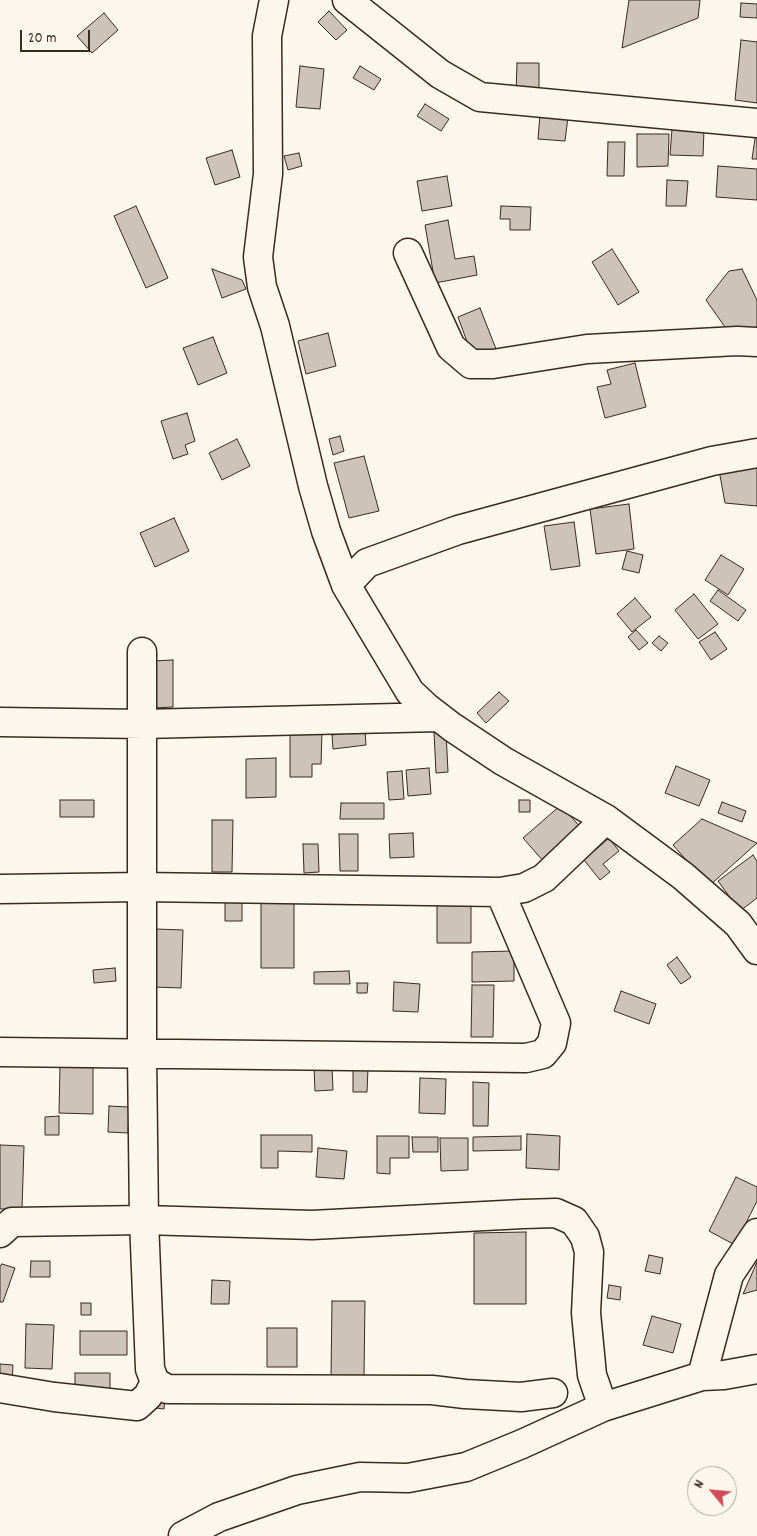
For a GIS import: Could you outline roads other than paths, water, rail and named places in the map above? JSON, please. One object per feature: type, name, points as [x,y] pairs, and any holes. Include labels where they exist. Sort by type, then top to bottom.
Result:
[{"type":"street","points":[[274,0],[266,36],[268,174],[258,257],[262,287],[275,326],[313,486],[346,585],[410,692],[439,717],[503,761],[606,819],[683,876],[738,924],[757,950]]},
{"type":"street","points":[[347,0],[440,74],[480,97],[757,123]]},
{"type":"street","points":[[408,253],[451,347],[471,364],[493,364],[587,349],[737,341],[757,342]]},
{"type":"street","points":[[346,585],[366,563],[458,530],[712,461],[757,452]]},
{"type":"street","points":[[142,652],[144,1220],[150,1368],[155,1382],[167,1389],[432,1390],[521,1397],[553,1393]]},
{"type":"street","points":[[0,722],[143,724],[439,717]]},
{"type":"street","points":[[0,889],[142,886],[500,892],[524,888],[544,878],[606,819]]},
{"type":"street","points":[[0,1052],[526,1058],[543,1054],[552,1043],[556,1023],[500,892]]},
{"type":"street","points":[[4,1226],[144,1220],[312,1225],[556,1213],[574,1221],[585,1237],[589,1252],[586,1313],[592,1375],[603,1407]]},
{"type":"street","points":[[702,1376],[729,1275],[757,1233]]},
{"type":"street","points":[[183,1536],[219,1517],[297,1490],[360,1477],[408,1478],[466,1467],[603,1407],[702,1376],[757,1369]]},
{"type":"street","points":[[0,1388],[137,1406],[148,1396],[155,1382]]}]
